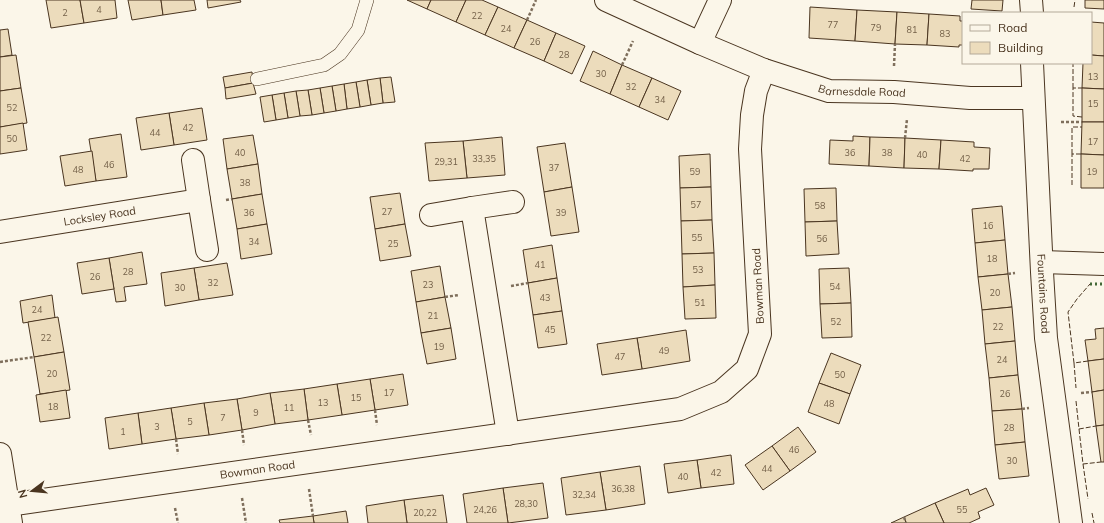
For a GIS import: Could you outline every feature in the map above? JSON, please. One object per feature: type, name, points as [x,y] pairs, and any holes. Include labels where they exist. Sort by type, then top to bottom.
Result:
[{"type":"street","name":"Barnesdale Road","points":[[606,0],[700,43],[764,70],[830,91],[894,92],[970,98],[1033,98]]},
{"type":"street","points":[[700,43],[720,0]]},
{"type":"street","points":[[1031,0],[1032,12]]},
{"type":"street","name":"Fountains Road","points":[[1032,64],[1046,338],[1072,523]]},
{"type":"street","name":"Bowman Road","points":[[10,514],[508,434],[680,409],[721,392],[747,369],[760,334],[750,149],[752,115],[756,91],[764,70]]},
{"type":"street","points":[[193,160],[207,250]]},
{"type":"street","name":"Locksley Road","points":[[0,232],[199,200]]},
{"type":"street","points":[[431,215],[513,202]]},
{"type":"street","points":[[472,208],[508,434]]},
{"type":"street","points":[[1042,262],[1104,264]]},
{"type":"street","points":[[0,454],[10,514]]},
{"type":"lane","points":[[257,78],[324,65],[340,54],[358,30],[367,0]]},
{"type":"path","points":[[527,20],[536,0]]},
{"type":"path","points":[[0,362],[34,357]]},
{"type":"path","points":[[904,518],[906,523]]},
{"type":"building","points":[[46,0],[80,0],[84,23],[51,28]]},
{"type":"building","points":[[80,0],[115,0],[117,18],[84,23]]},
{"type":"building","points":[[128,0],[161,0],[163,15],[132,20]]},
{"type":"building","points":[[161,0],[194,0],[196,10],[163,15]]},
{"type":"building","points":[[207,0],[240,0],[241,2],[208,8]]},
{"type":"building","points":[[407,0],[431,0],[427,9]]},
{"type":"building","points":[[431,0],[466,0],[456,22],[427,9]]},
{"type":"building","points":[[466,0],[482,0],[498,7],[485,35],[456,22]]},
{"type":"building","points":[[972,0],[1003,0],[1002,11],[971,9]]},
{"type":"building","points":[[1085,0],[1104,0],[1104,9],[1085,8]]},
{"type":"building","points":[[498,7],[527,20],[514,48],[485,35]]},
{"type":"building","points":[[810,7],[857,10],[855,41],[809,38]]},
{"type":"building","points":[[857,10],[897,12],[895,44],[855,41]]},
{"type":"building","points":[[897,12],[929,14],[927,45],[895,44]]},
{"type":"building","points":[[929,14],[960,16],[960,21],[962,21],[962,45],[959,45],[959,47],[927,45]]},
{"type":"building","points":[[527,20],[556,33],[544,61],[514,48]]},
{"type":"building","points":[[1092,22],[1104,23],[1104,56],[1092,55]]},
{"type":"building","points":[[8,29],[12,55],[0,57],[0,30]]},
{"type":"building","points":[[556,33],[585,46],[572,74],[544,61]]},
{"type":"building","points":[[593,51],[622,65],[610,94],[580,81]]},
{"type":"building","points":[[16,55],[21,88],[0,91],[0,57]]},
{"type":"building","points":[[1092,55],[1104,56],[1104,89],[1082,88],[1083,64],[1092,64]]},
{"type":"building","points":[[622,65],[652,78],[639,107],[610,94]]},
{"type":"building","points":[[252,72],[253,83],[225,88],[223,77]]},
{"type":"building","points":[[391,77],[395,102],[383,103],[380,78]]},
{"type":"building","points":[[380,78],[383,103],[371,105],[367,80]]},
{"type":"building","points":[[652,78],[681,91],[668,120],[639,107]]},
{"type":"building","points":[[367,80],[371,105],[360,107],[356,82]]},
{"type":"building","points":[[356,82],[360,107],[347,109],[344,84]]},
{"type":"building","points":[[253,83],[256,94],[226,99],[225,88]]},
{"type":"building","points":[[344,84],[347,109],[336,111],[332,86]]},
{"type":"building","points":[[332,86],[336,111],[324,113],[320,88]]},
{"type":"building","points":[[21,88],[27,123],[0,127],[0,91]]},
{"type":"building","points":[[320,88],[324,113],[312,115],[308,90]]},
{"type":"building","points":[[1082,88],[1104,89],[1104,122],[1082,122]]},
{"type":"building","points":[[308,90],[312,115],[300,116],[296,91]]},
{"type":"building","points":[[296,91],[300,116],[288,118],[284,93]]},
{"type":"building","points":[[284,93],[288,118],[276,120],[272,95]]},
{"type":"building","points":[[272,95],[276,120],[264,122],[260,97]]},
{"type":"building","points":[[202,108],[207,140],[174,145],[169,113]]},
{"type":"building","points":[[169,113],[174,145],[141,150],[136,118]]},
{"type":"building","points":[[1082,122],[1104,122],[1104,155],[1081,154]]},
{"type":"building","points":[[23,123],[27,150],[0,154],[0,127]]},
{"type":"building","points":[[121,134],[127,177],[96,181],[89,139]]},
{"type":"building","points":[[253,135],[258,164],[227,169],[223,139]]},
{"type":"building","points":[[853,136],[870,137],[869,166],[829,164],[830,140],[853,141]]},
{"type":"building","points":[[502,137],[505,175],[467,178],[463,141]]},
{"type":"building","points":[[870,137],[905,138],[904,168],[869,166]]},
{"type":"building","points":[[905,138],[941,140],[939,169],[904,168]]},
{"type":"building","points":[[941,140],[974,142],[974,147],[990,148],[989,169],[973,169],[973,171],[939,169]]},
{"type":"building","points":[[463,141],[467,178],[429,181],[425,143]]},
{"type":"building","points":[[565,143],[572,187],[544,192],[537,147]]},
{"type":"building","points":[[92,151],[96,181],[65,186],[60,156]]},
{"type":"building","points":[[710,154],[711,187],[680,188],[679,156]]},
{"type":"building","points":[[1081,154],[1104,155],[1104,188],[1081,188]]},
{"type":"building","points":[[258,164],[262,194],[232,199],[227,169]]},
{"type":"building","points":[[572,187],[579,232],[551,236],[544,192]]},
{"type":"building","points":[[711,187],[712,220],[681,221],[680,188]]},
{"type":"building","points":[[836,188],[837,221],[805,222],[804,189]]},
{"type":"building","points":[[400,193],[405,224],[375,229],[370,197]]},
{"type":"building","points":[[262,194],[267,224],[237,229],[232,199]]},
{"type":"building","points":[[1002,206],[1005,240],[975,243],[972,209]]},
{"type":"building","points":[[712,220],[714,253],[682,254],[681,221]]},
{"type":"building","points":[[837,221],[839,254],[806,256],[805,222]]},
{"type":"building","points":[[267,224],[272,254],[241,259],[237,229]]},
{"type":"building","points":[[405,224],[411,256],[380,261],[375,229]]},
{"type":"building","points":[[1005,240],[1008,274],[978,277],[975,243]]},
{"type":"building","points":[[552,245],[557,278],[528,283],[523,250]]},
{"type":"building","points":[[142,252],[147,284],[124,287],[126,301],[116,302],[109,258]]},
{"type":"building","points":[[714,253],[715,285],[683,287],[682,254]]},
{"type":"building","points":[[109,258],[114,289],[82,294],[77,263]]},
{"type":"building","points":[[227,263],[233,295],[199,300],[194,268]]},
{"type":"building","points":[[440,266],[445,297],[416,302],[411,271]]},
{"type":"building","points":[[194,268],[199,300],[165,306],[161,273]]},
{"type":"building","points":[[849,268],[851,303],[820,304],[819,269]]},
{"type":"building","points":[[1008,274],[1012,307],[982,310],[978,277]]},
{"type":"building","points":[[557,278],[562,311],[533,315],[528,283]]},
{"type":"building","points":[[715,285],[716,318],[685,319],[683,287]]},
{"type":"building","points":[[52,295],[55,318],[23,323],[20,301]]},
{"type":"building","points":[[445,297],[451,328],[421,333],[416,302]]},
{"type":"building","points":[[851,303],[852,337],[822,338],[820,304]]},
{"type":"building","points":[[1012,307],[1015,341],[985,344],[982,310]]},
{"type":"building","points":[[562,311],[567,344],[538,348],[533,315]]},
{"type":"building","points":[[58,317],[64,352],[34,357],[28,322]]},
{"type":"building","points":[[451,328],[456,359],[427,364],[421,333]]},
{"type":"building","points":[[1104,328],[1104,359],[1088,361],[1085,340],[1096,339],[1095,329]]},
{"type":"building","points":[[686,330],[690,361],[642,369],[637,338]]},
{"type":"building","points":[[637,338],[642,369],[602,375],[597,344]]},
{"type":"building","points":[[1015,341],[1018,375],[989,378],[985,344]]},
{"type":"building","points":[[64,352],[70,390],[40,394],[34,357]]},
{"type":"building","points":[[831,353],[861,365],[850,394],[819,383]]},
{"type":"building","points":[[1104,359],[1104,390],[1092,392],[1088,361]]},
{"type":"building","points":[[403,374],[408,405],[375,410],[370,379]]},
{"type":"building","points":[[1018,375],[1022,409],[992,411],[989,378]]},
{"type":"building","points":[[370,379],[375,410],[342,415],[337,384]]},
{"type":"building","points":[[819,383],[850,394],[839,424],[808,412]]},
{"type":"building","points":[[337,384],[342,415],[308,420],[304,389]]},
{"type":"building","points":[[304,389],[308,420],[275,424],[270,393]]},
{"type":"building","points":[[66,390],[70,418],[40,422],[36,395]]},
{"type":"building","points":[[1104,390],[1104,425],[1096,426],[1092,392]]},
{"type":"building","points":[[270,393],[275,424],[242,430],[237,399]]},
{"type":"building","points":[[237,399],[242,430],[209,435],[204,403]]},
{"type":"building","points":[[204,403],[209,435],[176,439],[171,408]]},
{"type":"building","points":[[171,408],[176,439],[142,444],[138,413]]},
{"type":"building","points":[[1022,409],[1025,442],[995,445],[992,411]]},
{"type":"building","points":[[138,413],[142,444],[109,449],[105,418]]},
{"type":"building","points":[[1104,425],[1104,462],[1101,462],[1096,426]]},
{"type":"building","points":[[798,427],[816,452],[790,471],[772,446]]},
{"type":"building","points":[[1025,442],[1029,476],[999,479],[995,445]]},
{"type":"building","points":[[772,446],[790,471],[763,490],[745,465]]},
{"type":"building","points":[[731,455],[734,484],[701,488],[697,460]]},
{"type":"building","points":[[697,460],[701,488],[668,493],[664,464]]},
{"type":"building","points":[[640,466],[645,504],[606,510],[600,472]]},
{"type":"building","points":[[600,472],[606,510],[566,515],[561,478]]},
{"type":"building","points":[[543,483],[548,518],[508,523],[503,488]]},
{"type":"building","points":[[503,488],[508,523],[467,523],[463,494]]},
{"type":"building","points":[[986,488],[994,505],[978,512],[980,518],[969,523],[944,523],[935,503],[968,489],[970,495]]},
{"type":"building","points":[[443,495],[447,523],[407,523],[404,500]]},
{"type":"building","points":[[404,500],[407,523],[368,523],[366,506]]},
{"type":"building","points":[[935,503],[944,523],[906,523],[904,517]]},
{"type":"building","points":[[346,511],[348,523],[314,523],[313,516]]},
{"type":"building","points":[[313,516],[314,523],[280,523],[279,520]]},
{"type":"building","points":[[904,517],[906,523],[891,523]]},
{"type":"hedge","points":[[1090,284],[1104,284]]},
{"type":"fence","points":[[1074,7],[1075,0]]},
{"type":"fence","points":[[1073,64],[1073,88]]},
{"type":"fence","points":[[1082,88],[1073,88],[1073,116],[1082,117]]},
{"type":"fence","points":[[1072,154],[1072,127],[1082,127]]},
{"type":"fence","points":[[1072,185],[1072,154],[1081,154]]},
{"type":"fence","points":[[1088,361],[1074,363],[1068,312],[1090,284]]},
{"type":"fence","points":[[1074,363],[1076,388]]},
{"type":"fence","points":[[1076,401],[1079,429],[1096,426]]},
{"type":"fence","points":[[1079,429],[1083,464],[1101,462]]},
{"type":"fence","points":[[1083,464],[1088,499]]},
{"type":"fence","points":[[1092,513],[1094,523]]}]
